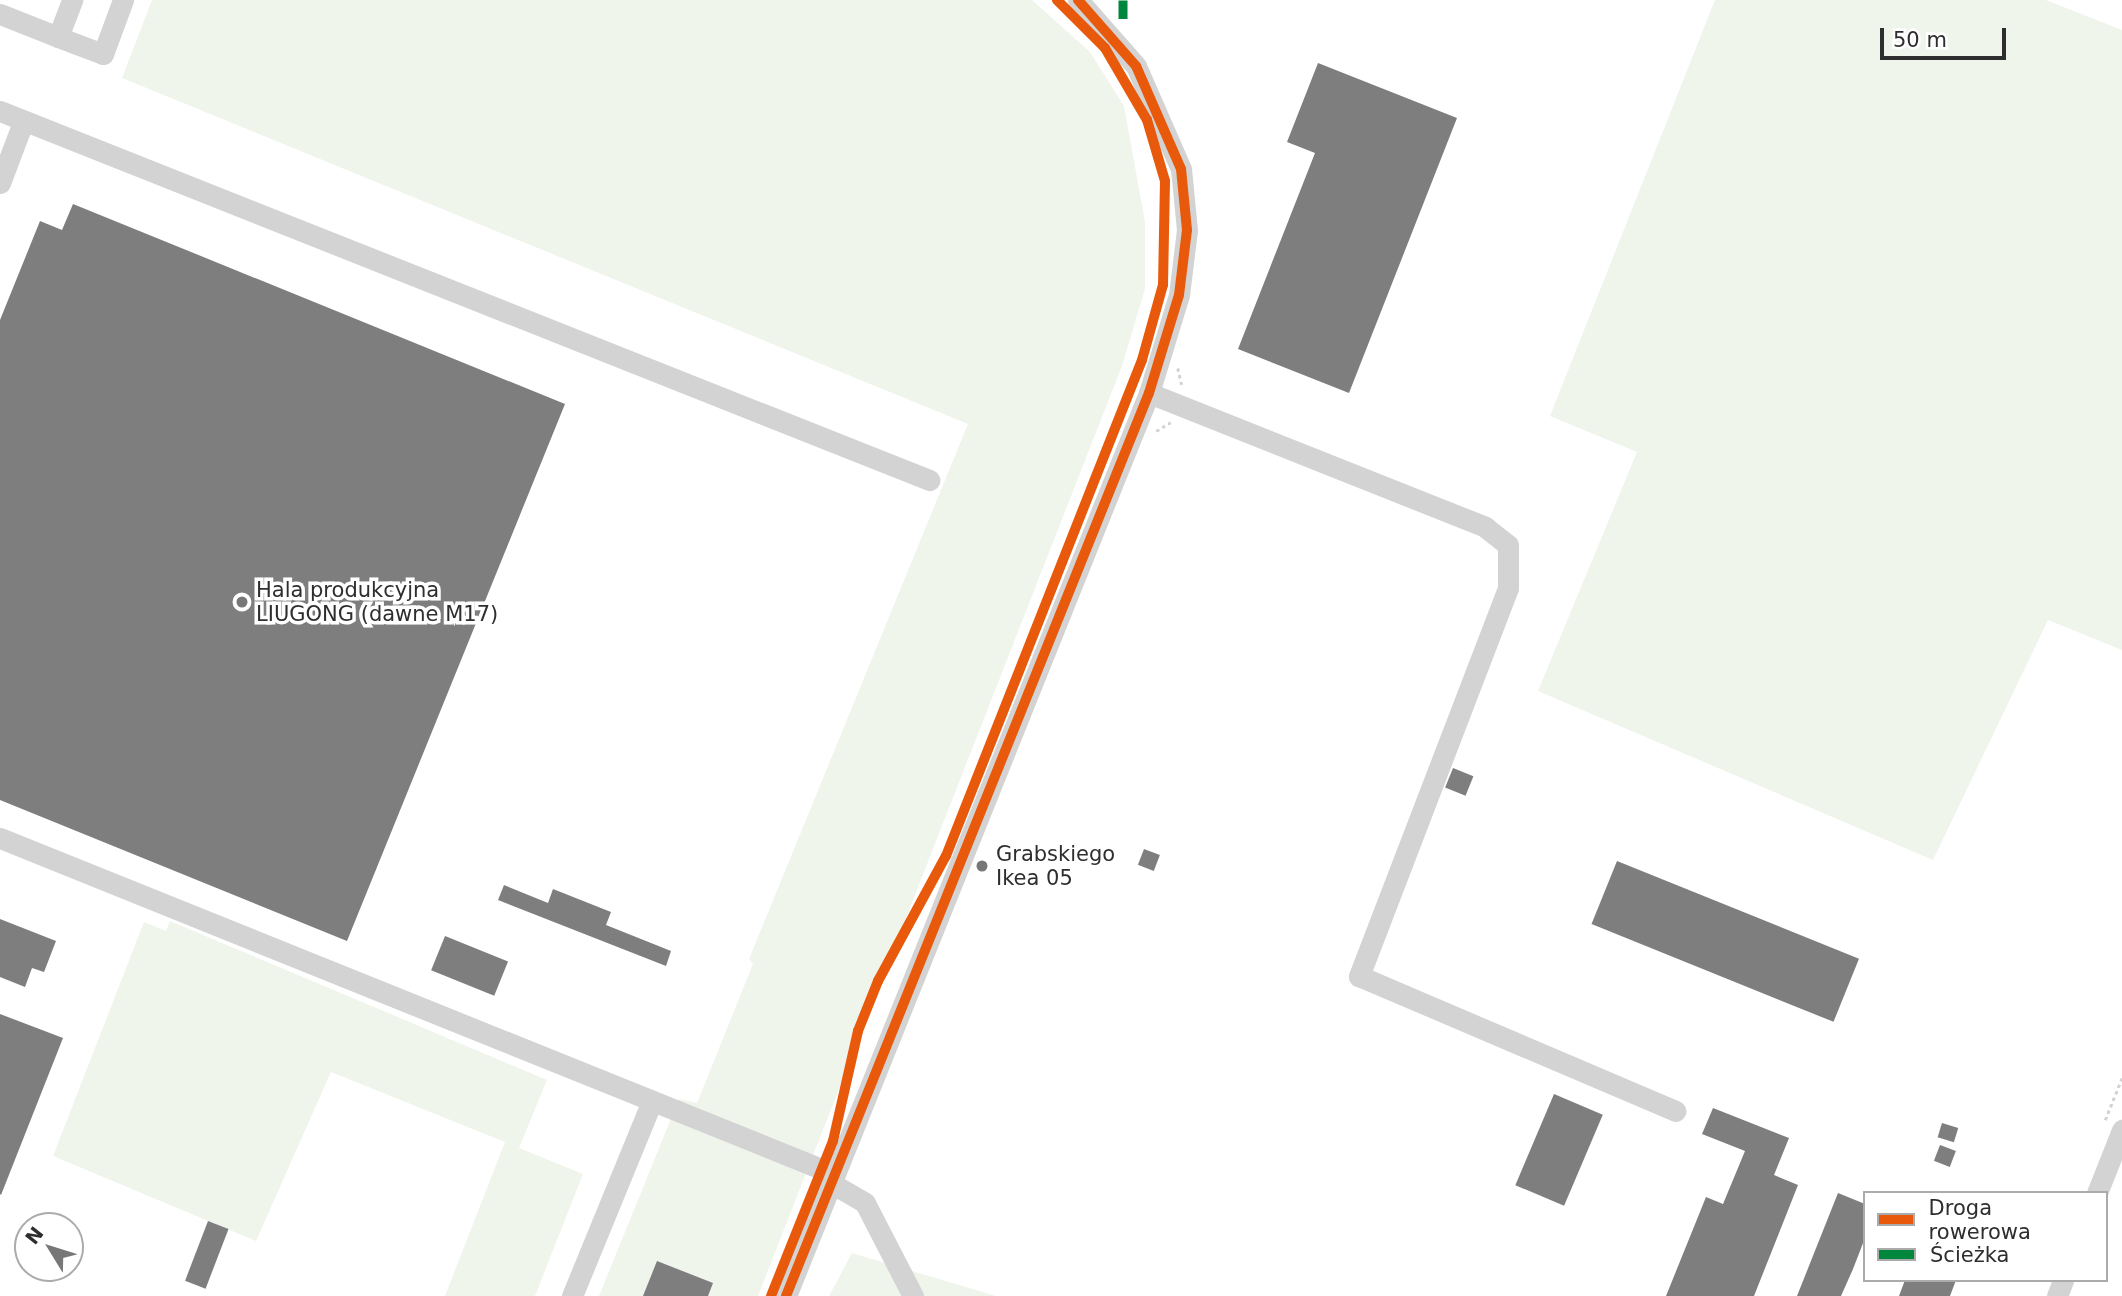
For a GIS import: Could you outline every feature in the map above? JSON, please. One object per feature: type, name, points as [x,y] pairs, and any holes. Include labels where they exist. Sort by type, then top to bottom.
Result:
[{"type":"street","points":[[0,6],[3,0]]},
{"type":"street","points":[[58,37],[72,0]]},
{"type":"street","points":[[0,14],[103,54],[123,0]]},
{"type":"street","points":[[786,1296],[1149,393],[1179,295],[1187,230],[1181,169],[1152,92],[1084,2]]},
{"type":"street","points":[[0,111],[929,480]]},
{"type":"street","points":[[0,183],[23,122]]},
{"type":"street","points":[[1149,393],[1485,527],[1508,545],[1508,588],[1359,976],[1675,1111]]},
{"type":"street","points":[[0,838],[652,1101],[832,1179],[865,1202],[913,1296]]},
{"type":"street","points":[[572,1296],[652,1101]]},
{"type":"street","points":[[2098,1191],[2122,1130]]},
{"type":"shaded area","points":[[152,0],[1032,0],[1090,52],[1124,106],[1145,222],[1145,289],[1122,366],[758,1296],[599,1296],[679,1099],[697,1103],[753,964],[749,959],[968,424],[122,78]]},
{"type":"shaded area","points":[[1715,0],[2046,0],[2122,30],[2122,650],[2048,620],[1933,860],[1538,691],[1637,452],[1550,416]]},
{"type":"shaded area","points":[[170,921],[547,1080],[519,1148],[583,1174],[535,1296],[445,1296],[505,1142],[331,1072],[256,1241],[53,1156],[144,922],[166,931]]},
{"type":"shaded area","points":[[852,1253],[996,1296],[829,1296]]},
{"type":"building","points":[[1318,63],[1457,118],[1349,393],[1238,349],[1315,153],[1287,142]]},
{"type":"building","name":"Hala produkcyjna LIUGONG (dawne M17)","points":[[73,204],[565,404],[347,941],[0,800],[0,320],[40,221],[62,230]]},
{"type":"building","points":[[1453,768],[1473,776],[1466,796],[1445,787]]},
{"type":"building","points":[[1144,849],[1160,855],[1154,871],[1138,865]]},
{"type":"building","points":[[1617,861],[1859,959],[1834,1022],[1592,924]]},
{"type":"building","points":[[504,885],[548,903],[553,889],[611,912],[606,925],[671,951],[666,966],[498,900]]},
{"type":"building","points":[[0,919],[56,941],[44,972],[32,968],[25,987],[0,977]]},
{"type":"building","points":[[445,936],[508,961],[494,996],[431,970]]},
{"type":"building","points":[[0,1014],[63,1038],[1,1195],[0,1194]]},
{"type":"building","points":[[1554,1094],[1603,1115],[1564,1206],[1515,1185]]},
{"type":"building","points":[[1713,1108],[1789,1138],[1774,1175],[1798,1185],[1754,1296],[1666,1296],[1706,1197],[1723,1204],[1745,1151],[1702,1134]]},
{"type":"building","points":[[1942,1123],[1958,1128],[1954,1142],[1938,1137]]},
{"type":"building","points":[[1940,1145],[1956,1151],[1950,1167],[1934,1161]]},
{"type":"building","points":[[1838,1193],[1863,1203],[1863,1243],[1841,1296],[1797,1296]]},
{"type":"building","points":[[208,1221],[229,1229],[206,1289],[185,1281]]},
{"type":"building","points":[[657,1261],[713,1283],[708,1296],[643,1296]]},
{"type":"building","points":[[1904,1282],[1955,1282],[1950,1296],[1899,1296]]},
{"type":"marked path","points":[[1123,0],[1123,25]]},
{"type":"cycle path","points":[[771,1296],[833,1141],[858,1031],[878,981],[946,856],[1142,360],[1163,285],[1165,181],[1147,120],[1105,48],[1057,0]]},
{"type":"cycle path","points":[[786,1296],[1149,393],[1179,295],[1187,230],[1181,169],[1136,66],[1078,0]]},
{"type":"place","name":"Hala produkcyjna LIUGONG (dawne M17)","points":[[242,602]]},
{"type":"place","name":"Grabskiego Ikea 05","points":[[982,866]]}]
